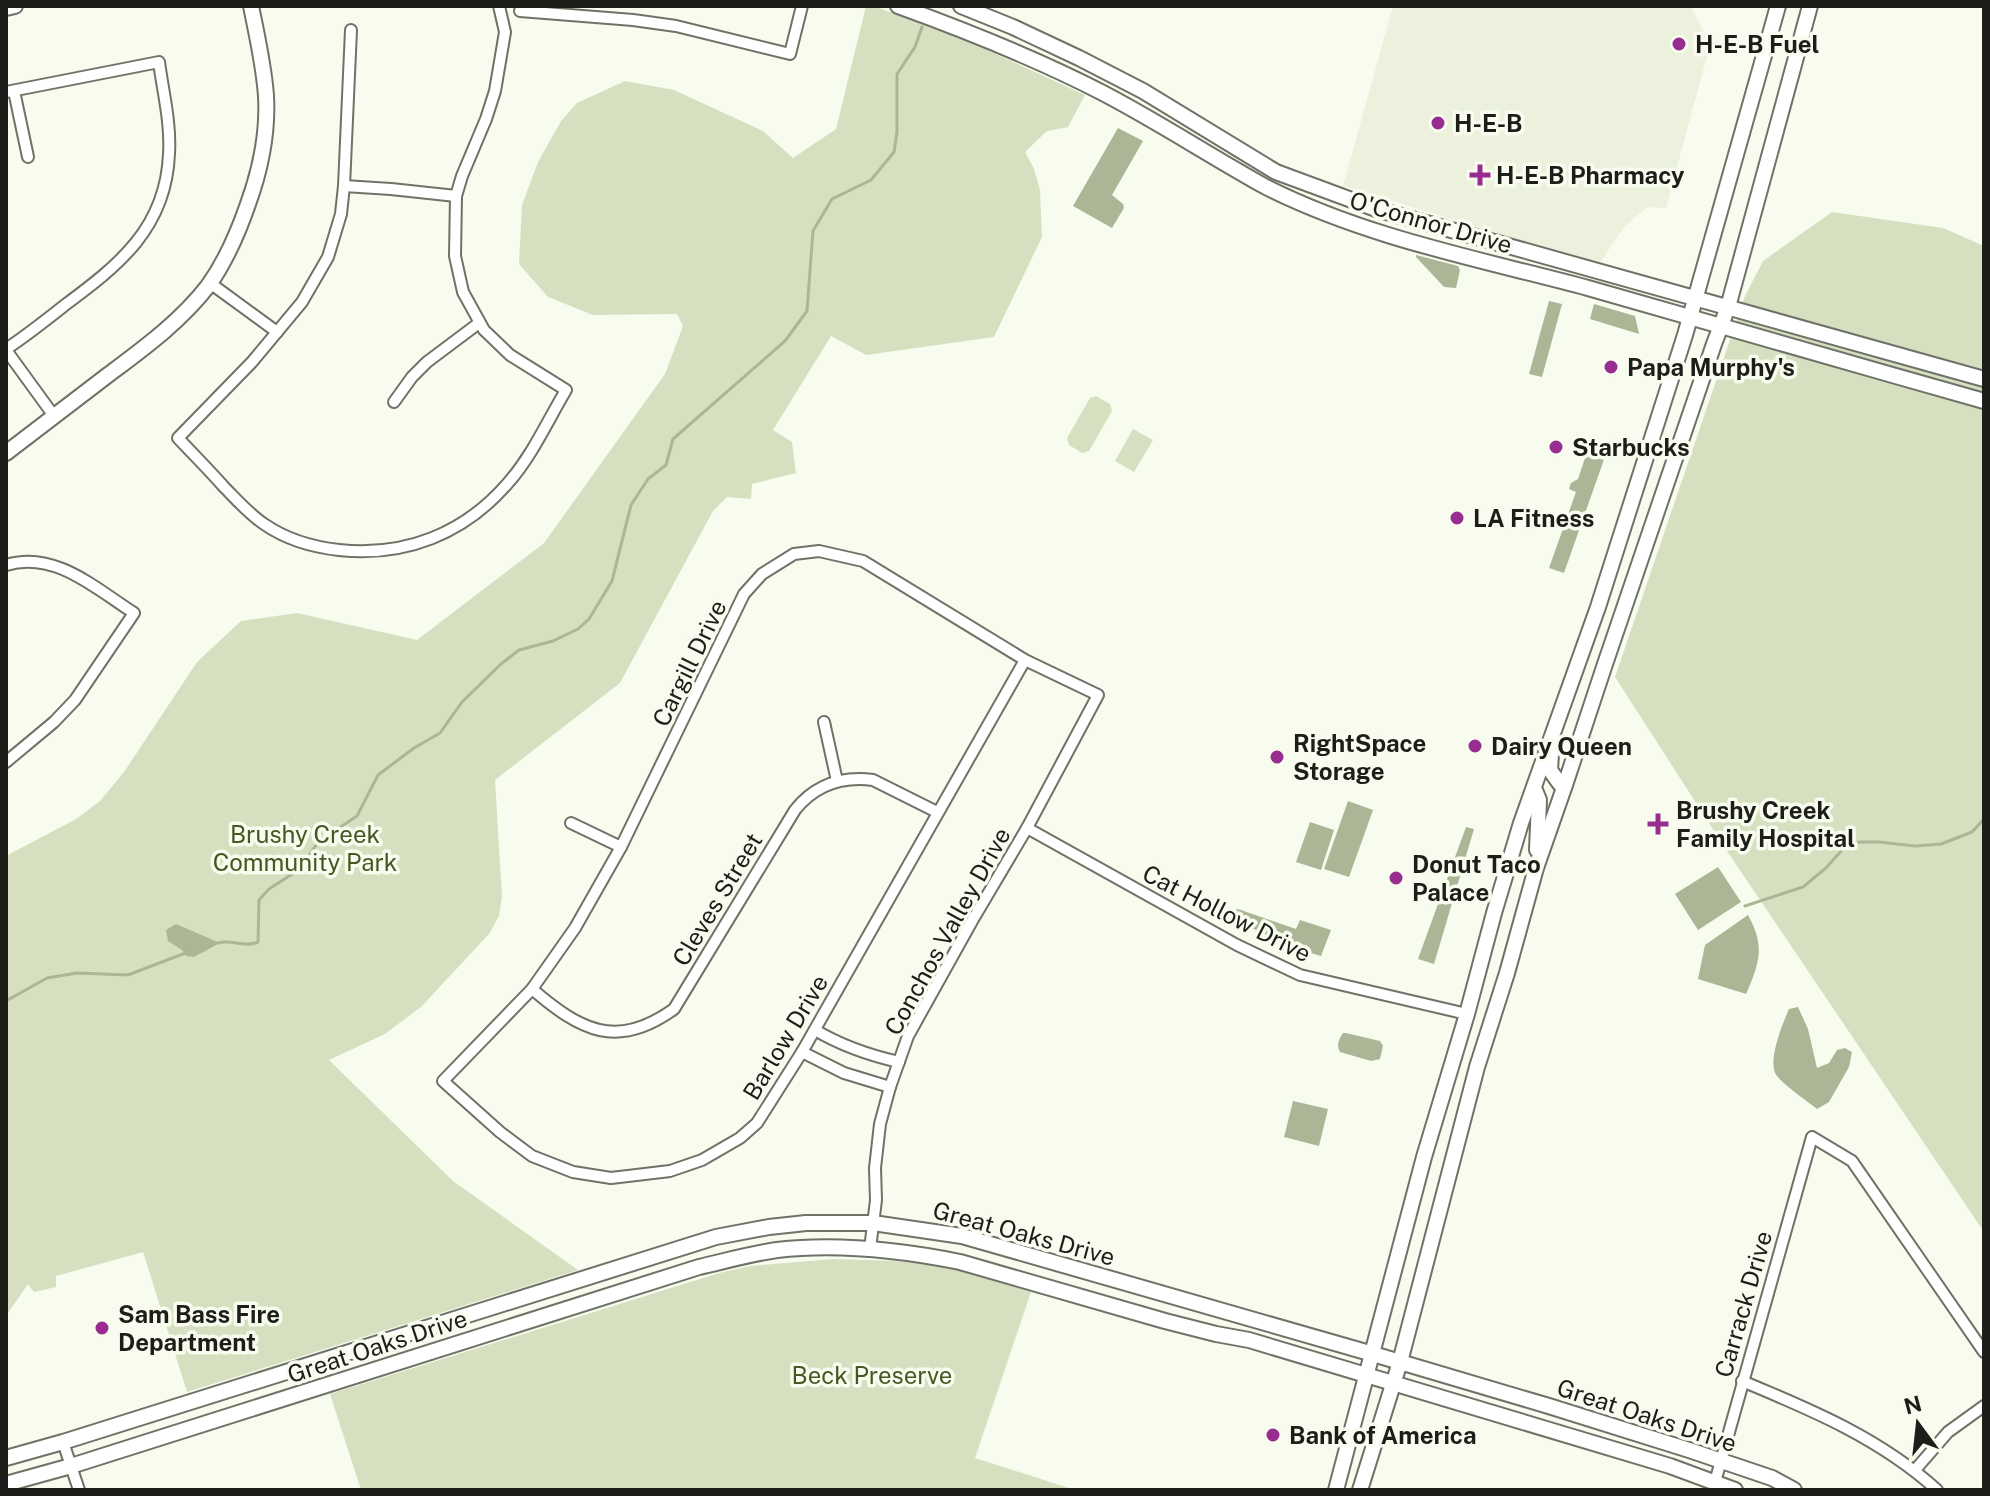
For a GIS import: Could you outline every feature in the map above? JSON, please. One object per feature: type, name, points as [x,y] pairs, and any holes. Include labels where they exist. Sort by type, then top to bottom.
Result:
[{"type":"main road","points":[[6,8],[15,6]]},
{"type":"main road","points":[[6,453],[172,324],[210,283],[230,250],[256,183],[264,138],[265,86],[251,6]]},
{"type":"main road","name":"O'Connor Drive","points":[[898,6],[1029,57],[1101,92],[1289,199],[1345,221],[1984,401]]},
{"type":"main road","name":"O'Connor Drive","points":[[961,6],[1053,45],[1143,91],[1276,172],[1376,209],[1984,379]]},
{"type":"main road","points":[[1336,1490],[1428,1144],[1498,898],[1598,607],[1690,317],[1778,6]]},
{"type":"main road","points":[[1360,1490],[1400,1362],[1477,1067],[1536,868],[1728,307],[1810,6]]},
{"type":"main road","points":[[1345,221],[1383,225],[1465,246],[1479,244],[1484,239]]},
{"type":"main road","points":[[1478,260],[1488,250],[1528,259],[1560,259]]},
{"type":"main road","points":[[1551,742],[1550,770],[1560,784],[1565,785]]},
{"type":"main road","points":[[1534,788],[1539,800],[1536,868]]},
{"type":"main road","name":"Great Oaks Drive","points":[[6,1458],[716,1237],[806,1223],[873,1223],[962,1236],[1373,1354],[1720,1460],[1772,1478],[1794,1490]]},
{"type":"main road","name":"Great Oaks Drive","points":[[6,1484],[699,1267],[742,1256],[793,1249],[870,1249],[960,1262],[1150,1317],[1249,1340],[1670,1466],[1735,1490]]},
{"type":"main road","points":[[1546,1429],[1552,1407]]},
{"type":"street","points":[[499,6],[505,32]]},
{"type":"street","points":[[351,30],[344,186],[339,223],[328,257],[312,288],[277,332],[178,438],[249,513],[276,531],[306,544],[357,552],[393,550],[429,541],[472,515],[496,496],[520,467],[566,390],[496,344],[479,323],[463,292],[455,256],[456,196],[495,91],[505,32],[520,8],[676,26],[790,54],[802,6]]},
{"type":"street","points":[[28,157],[10,92],[159,62],[168,122],[169,155],[163,190],[151,221],[132,250],[107,274],[6,350],[54,416]]},
{"type":"street","points":[[344,186],[456,196]]},
{"type":"street","points":[[210,283],[277,332]]},
{"type":"street","points":[[394,402],[427,362],[479,323]]},
{"type":"street","name":"Cargill Drive","points":[[443,1081],[532,989],[575,928],[621,847],[744,594],[762,574],[794,554],[819,551],[863,561],[1025,660],[1098,695]]},
{"type":"street","points":[[6,565],[17,561],[40,561],[62,567],[134,613],[75,700],[6,762]]},
{"type":"street","name":"Barlow Drive","points":[[443,1081],[532,1156],[573,1172],[611,1178],[670,1171],[702,1160],[740,1138],[757,1123],[802,1052],[1025,660]]},
{"type":"street","name":"Conchos Valley Drive","points":[[870,1249],[880,1124],[908,1036],[1027,828],[1098,695]]},
{"type":"street","points":[[824,722],[837,781],[873,780],[937,812]]},
{"type":"street","name":"Cleves Street","points":[[532,989],[583,1026],[615,1033],[634,1031],[658,1021],[674,1009],[795,810],[817,789],[837,781]]},
{"type":"street","points":[[571,823],[621,847]]},
{"type":"street","name":"Cat Hollow Drive","points":[[1027,828],[1237,945],[1300,975],[1467,1014]]},
{"type":"street","points":[[815,1030],[865,1054],[899,1062]]},
{"type":"street","points":[[802,1052],[844,1073],[890,1087]]},
{"type":"street","name":"Carrack Drive","points":[[1715,1482],[1812,1137],[1852,1161],[1984,1352]]},
{"type":"street","points":[[1742,1381],[1852,1430],[1915,1470],[1937,1490]]},
{"type":"street","points":[[1915,1470],[1948,1432],[1984,1406]]},
{"type":"street","points":[[63,1442],[79,1490]]},
{"type":"shaded area","points":[[1393,6],[1691,6],[1710,45],[1666,208],[1647,207],[1624,227],[1599,264],[1343,186]]},
{"type":"shaded area","points":[[1118,128],[1143,141],[1112,195],[1124,208],[1112,228],[1073,206]]},
{"type":"shaded area","points":[[1416,255],[1458,266],[1456,288],[1444,287]]},
{"type":"shaded area","points":[[1549,301],[1562,304],[1542,377],[1529,374]]},
{"type":"shaded area","points":[[1594,304],[1635,316],[1639,334],[1590,319]]},
{"type":"shaded area","points":[[1590,443],[1608,448],[1564,573],[1549,568],[1576,492],[1569,489],[1571,483],[1578,479]]},
{"type":"shaded area","points":[[1348,801],[1373,810],[1349,877],[1324,869]]},
{"type":"shaded area","points":[[1310,822],[1334,830],[1321,870],[1296,862]]},
{"type":"shaded area","points":[[1466,827],[1474,829],[1434,964],[1418,959]]},
{"type":"shaded area","points":[[1718,867],[1741,902],[1698,930],[1675,894]]},
{"type":"shaded area","points":[[1238,909],[1296,929],[1300,920],[1331,930],[1321,956],[1285,944],[1229,916],[1229,912]]},
{"type":"shaded area","points":[[1748,915],[1757,936],[1759,954],[1746,994],[1698,979],[1705,945]]},
{"type":"shaded area","points":[[176,924],[220,943],[194,957],[186,956],[168,941],[166,930]]},
{"type":"shaded area","points":[[1798,1007],[1808,1029],[1817,1068],[1829,1063],[1837,1050],[1845,1048],[1852,1052],[1849,1067],[1829,1102],[1817,1109],[1785,1084],[1774,1070],[1774,1053],[1783,1024],[1789,1009]]},
{"type":"shaded area","points":[[1343,1033],[1380,1041],[1383,1046],[1380,1059],[1371,1061],[1340,1052],[1338,1044]]},
{"type":"shaded area","points":[[1293,1101],[1328,1109],[1319,1146],[1284,1137]]},
{"type":"green space","name":"Brushy Creek Community Park","points":[[866,6],[874,6],[983,48],[1085,95],[1068,127],[1047,131],[1025,152],[1040,190],[1042,237],[994,337],[866,355],[831,336],[773,430],[792,442],[796,473],[752,484],[751,499],[727,497],[713,511],[620,683],[495,780],[502,897],[499,916],[489,934],[421,1007],[385,1034],[329,1060],[453,1181],[578,1270],[187,1392],[143,1252],[56,1276],[56,1287],[34,1292],[28,1284],[6,1316],[6,856],[76,819],[100,801],[124,772],[197,662],[241,621],[297,613],[417,640],[544,543],[665,374],[683,326],[677,314],[593,315],[548,297],[519,264],[522,205],[538,162],[561,121],[577,103],[625,81],[674,90],[763,131],[793,158],[836,129]]},
{"type":"green space","points":[[1832,212],[1943,228],[1984,246],[1984,1232],[1727,851],[1615,677],[1745,296],[1763,261]]},
{"type":"green space","points":[[1096,396],[1110,404],[1112,411],[1089,451],[1082,453],[1069,445],[1067,438],[1090,398]]},
{"type":"green space","points":[[1133,429],[1153,440],[1134,472],[1115,461]]},
{"type":"green space","name":"Beck Preserve","points":[[832,1259],[927,1264],[966,1272],[1031,1292],[975,1458],[1075,1490],[361,1490],[330,1394],[719,1273],[750,1266]]},
{"type":"waterway","points":[[218,943],[258,942],[259,900],[269,889],[300,869],[318,842],[357,816],[378,775],[440,733],[462,702],[519,650],[553,641],[578,629],[589,619],[612,581],[631,505],[648,479],[666,465],[673,439],[785,341],[807,311],[813,231],[832,199],[871,180],[894,152],[897,74],[915,47],[922,27]]},
{"type":"waterway","points":[[1745,906],[1803,887],[1842,850],[1859,842],[1915,846],[1941,844],[1972,832],[1984,819]]},
{"type":"waterway","points":[[6,1001],[47,978],[77,973],[128,975],[188,952]]},
{"type":"place","name":"H-E-B Fuel","points":[[1679,44]]},
{"type":"place","name":"H-E-B","points":[[1438,123]]},
{"type":"place","name":"H-E-B Pharmacy","points":[[1480,175]]},
{"type":"place","name":"Papa Murphy's","points":[[1611,367]]},
{"type":"place","name":"Starbucks","points":[[1556,447]]},
{"type":"place","name":"LA Fitness","points":[[1457,518]]},
{"type":"place","name":"Dairy Queen","points":[[1475,746]]},
{"type":"place","name":"RightSpace Storage","points":[[1277,757]]},
{"type":"place","name":"Brushy Creek Family Hospital","points":[[1658,824]]},
{"type":"place","name":"Donut Taco Palace","points":[[1396,878]]},
{"type":"place","name":"Sam Bass Fire Department","points":[[102,1328]]},
{"type":"place","name":"Bank of America","points":[[1273,1435]]}]
